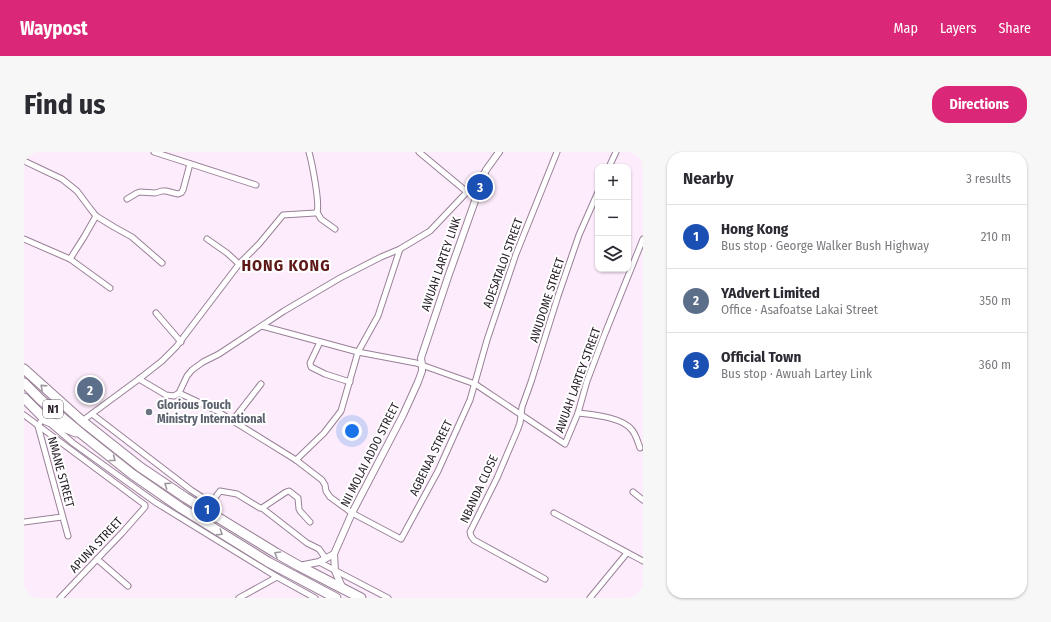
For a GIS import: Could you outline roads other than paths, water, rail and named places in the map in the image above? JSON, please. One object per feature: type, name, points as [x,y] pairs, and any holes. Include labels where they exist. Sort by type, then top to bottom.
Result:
[{"type":"highway","name":"N1","points":[[24,369],[82,421],[140,467],[179,494],[276,554],[361,598]]},
{"type":"highway","name":"N1","points":[[24,383],[82,435],[132,474],[180,508],[268,562],[336,598]]},
{"type":"highway","points":[[24,398],[45,419],[82,435]]},
{"type":"street","points":[[154,152],[256,185]]},
{"type":"street","points":[[309,152],[317,197],[317,212],[321,219],[335,229]]},
{"type":"street","points":[[419,152],[467,192]]},
{"type":"street","name":"AWUAH LARTEY LINK","points":[[422,365],[421,358],[428,336],[486,170],[499,152]]},
{"type":"street","name":"ADESATALOI STREET","points":[[475,384],[487,340],[516,254],[557,152]]},
{"type":"street","points":[[610,164],[616,152]]},
{"type":"street","points":[[24,161],[70,184],[96,216],[132,237],[162,263]]},
{"type":"street","points":[[127,199],[140,192],[154,193],[166,191],[178,194],[181,193],[190,164]]},
{"type":"street","points":[[139,379],[166,395],[174,396],[179,393],[187,376],[192,370],[284,311],[340,278],[400,249],[430,231],[486,170]]},
{"type":"street","name":"AWUDOME STREET","points":[[521,415],[522,407],[558,296],[579,235],[595,199]]},
{"type":"street","points":[[82,421],[139,379],[181,342],[240,264],[259,244],[282,215],[317,212]]},
{"type":"street","points":[[70,260],[96,216]]},
{"type":"street","points":[[24,239],[70,260],[110,288]]},
{"type":"street","points":[[207,239],[227,252],[240,264]]},
{"type":"street","name":"AWUAH LARTEY STREET","points":[[262,326],[358,352],[416,363],[475,384],[565,444],[578,413],[587,381],[643,239]]},
{"type":"street","points":[[296,460],[324,433],[341,411],[358,352],[378,316],[400,249]]},
{"type":"street","points":[[156,313],[181,342]]},
{"type":"street","points":[[320,342],[310,366],[325,374],[350,382]]},
{"type":"street","name":"NII MOLAI ADDO STREET","points":[[343,588],[335,571],[334,554],[352,513],[418,382],[422,365]]},
{"type":"street","points":[[233,420],[261,384]]},
{"type":"street","name":"AGBENAA STREET","points":[[352,513],[401,539],[438,472],[470,400],[475,384]]},
{"type":"street","points":[[179,393],[233,420],[296,460],[322,480],[325,485],[326,492],[330,497],[352,513]]},
{"type":"street","points":[[578,413],[599,415],[628,426],[636,436],[640,448]]},
{"type":"street","points":[[92,414],[191,490],[211,503],[220,491],[237,494],[262,508],[307,543],[319,549],[326,559]]},
{"type":"street","points":[[24,415],[38,426]]},
{"type":"street","name":"NBANDA CLOSE","points":[[521,415],[517,431],[497,478],[470,532],[474,540],[545,578]]},
{"type":"street","points":[[45,419],[73,443],[155,502],[277,577],[315,598]]},
{"type":"street","name":"NMANE STREET","points":[[24,522],[62,517],[38,426],[45,419]]},
{"type":"street","name":"APUNA STREET","points":[[38,426],[145,505],[145,507],[126,528],[60,598]]},
{"type":"street","points":[[262,508],[289,491],[298,498],[300,512],[310,522]]},
{"type":"street","points":[[633,492],[643,500]]},
{"type":"street","points":[[554,513],[643,561]]},
{"type":"street","points":[[62,517],[68,536]]},
{"type":"street","points":[[590,598],[627,553]]},
{"type":"street","points":[[298,566],[319,562],[334,554]]},
{"type":"street","points":[[97,559],[128,586]]},
{"type":"street","points":[[319,562],[388,598]]},
{"type":"street","points":[[239,598],[277,577]]},
{"type":"place","name":"Official Town","points":[[480,187]]},
{"type":"place","name":"YAdvert Limited","points":[[90,390]]},
{"type":"place","name":"Glorious Touch Ministry International","points":[[149,412]]},
{"type":"place","name":"Hong Kong","points":[[207,509]]},
{"type":"district","name":"HONG KONG","points":[[286,265]]}]
